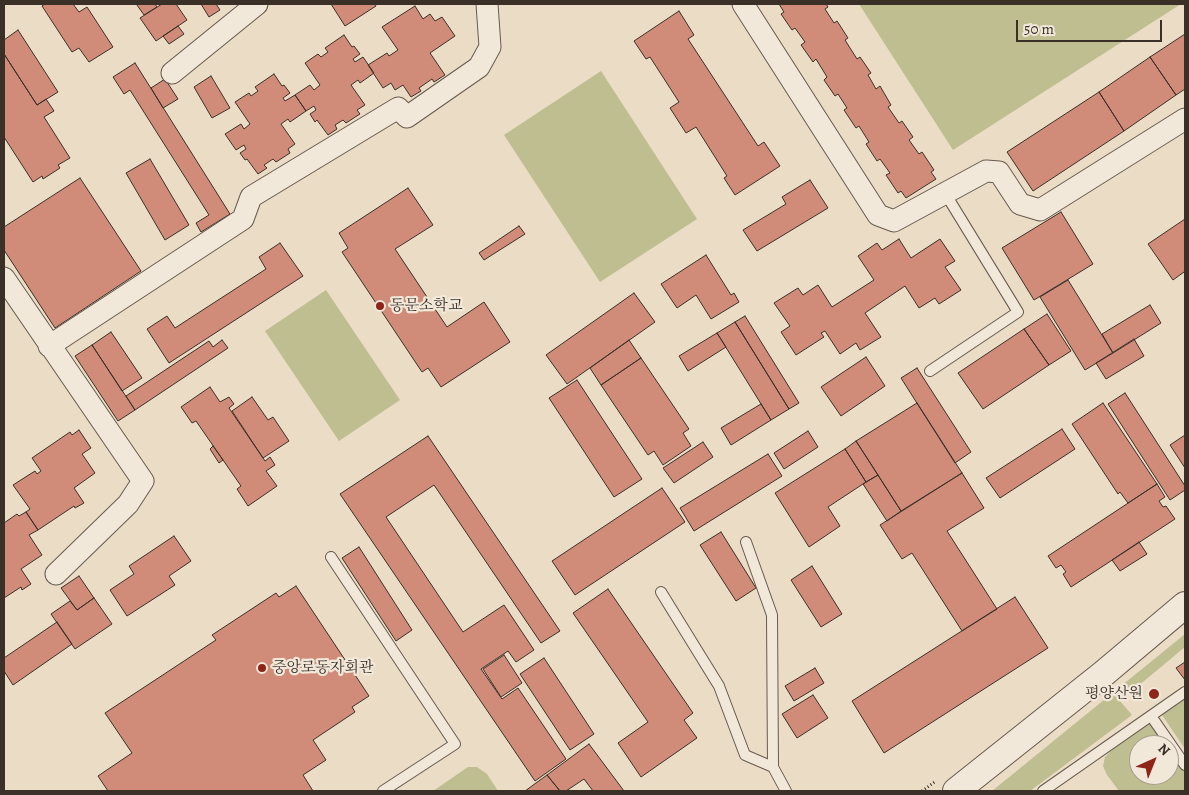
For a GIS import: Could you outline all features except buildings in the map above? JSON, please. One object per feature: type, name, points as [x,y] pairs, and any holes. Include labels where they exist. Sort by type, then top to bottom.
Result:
[{"type":"street","points":[[172,73],[257,4]]},
{"type":"street","points":[[49,346],[243,219],[251,197],[398,108],[407,117],[479,67],[490,47],[487,4]]},
{"type":"street","points":[[743,4],[878,215],[894,221],[986,171],[999,172],[1020,204],[1040,210],[1185,119]]},
{"type":"street","points":[[4,278],[143,481],[128,504],[56,574]]},
{"type":"street","points":[[956,791],[1103,674],[1185,605]]},
{"type":"lane","points":[[930,371],[1018,312],[946,193]]},
{"type":"lane","points":[[746,542],[772,615],[773,767],[786,791]]},
{"type":"lane","points":[[331,557],[455,744],[383,791]]},
{"type":"lane","points":[[661,592],[719,686],[744,755],[773,767]]},
{"type":"lane","points":[[1043,791],[1185,692]]},
{"type":"lane","points":[[1151,716],[1185,765]]},
{"type":"shaded area","points":[[859,4],[1181,4],[953,150]]},
{"type":"shaded area","points":[[601,71],[697,219],[600,282],[504,135]]},
{"type":"shaded area","points":[[326,290],[400,400],[339,441],[265,331]]},
{"type":"shaded area","points":[[1185,634],[1185,647],[1120,701],[1132,715],[1030,791],[992,791]]},
{"type":"shaded area","points":[[1185,699],[1185,749],[1179,740],[1179,735],[1176,735],[1162,715]]},
{"type":"shaded area","points":[[1151,723],[1159,735],[1134,735]]},
{"type":"shaded area","points":[[1129,738],[1129,785],[1179,785],[1179,764],[1185,773],[1185,791],[1119,791],[1103,766],[1105,757]]},
{"type":"shaded area","points":[[468,767],[477,767],[487,774],[498,791],[433,791]]},
{"type":"place","name":"동문소학교","points":[[380,306]]},
{"type":"place","name":"중앙로동자회관","points":[[262,668]]},
{"type":"place","name":"평양산원","points":[[1154,694]]}]
